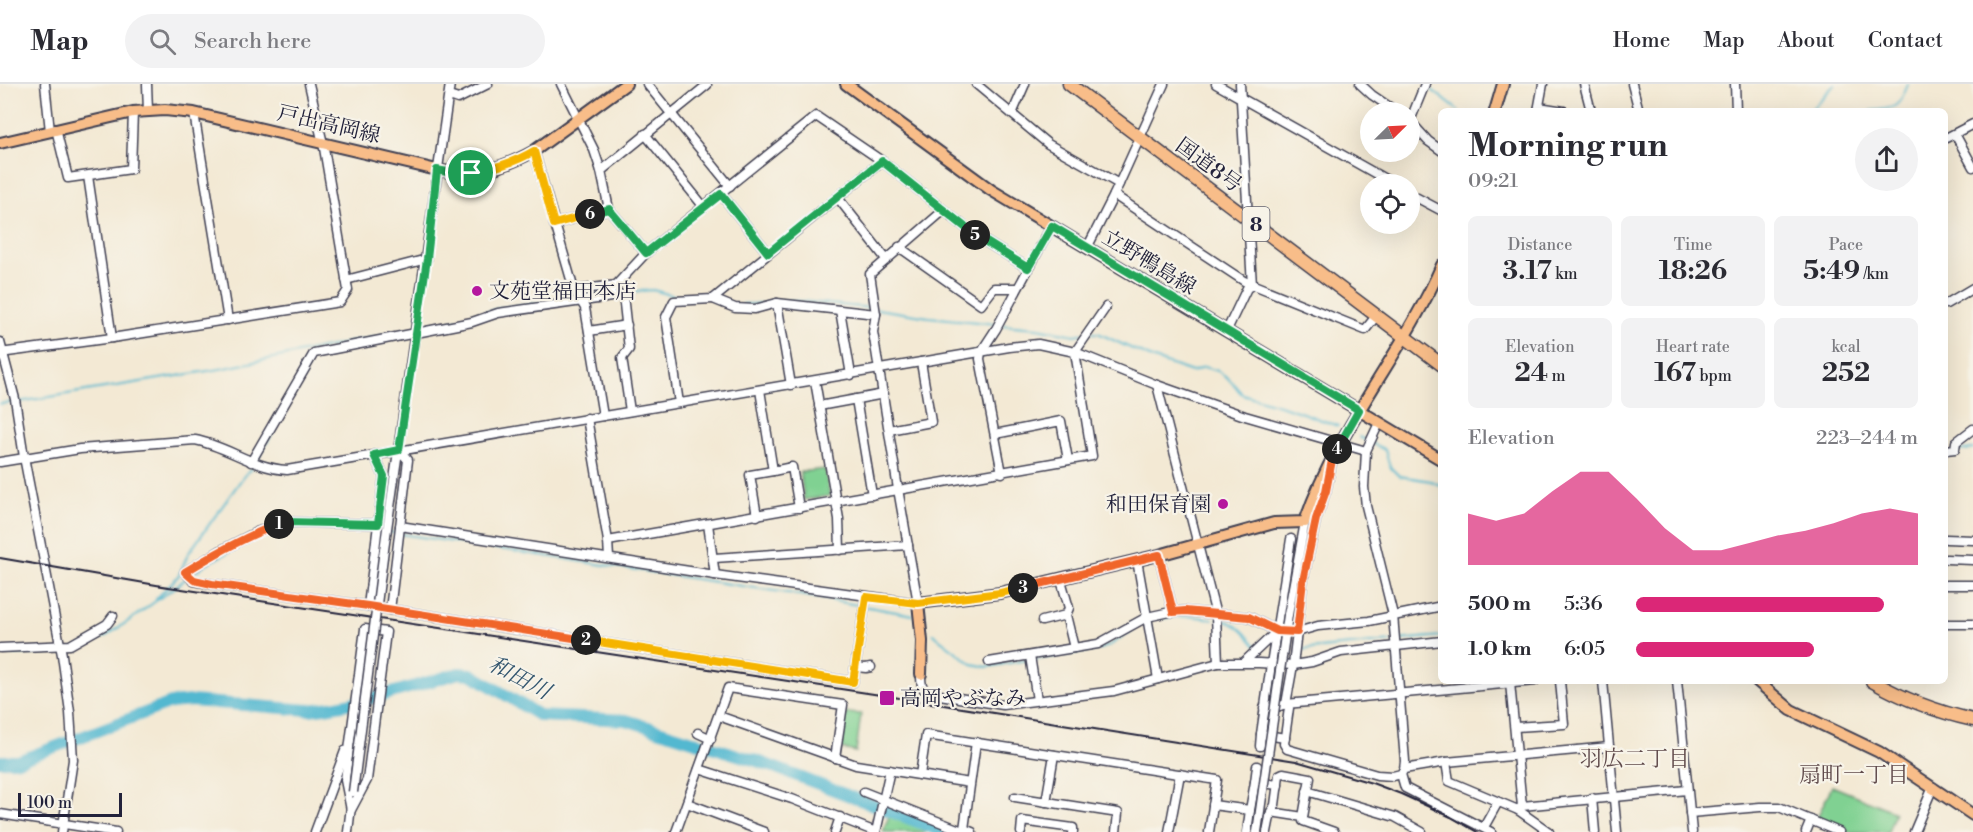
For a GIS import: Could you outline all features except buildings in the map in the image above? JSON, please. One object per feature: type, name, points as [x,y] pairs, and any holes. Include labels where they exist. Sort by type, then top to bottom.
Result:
[{"type":"highway","name":"国道8号","points":[[1069,84],[1438,362]]},
{"type":"highway","points":[[1888,686],[1925,706],[1973,720]]},
{"type":"main road","name":"戸出高岡線","points":[[0,142],[133,112],[165,110],[194,113],[437,170],[471,173],[499,167],[534,151],[626,84]]},
{"type":"main road","name":"立野鴨島線","points":[[846,84],[991,190],[1438,458]]},
{"type":"main road","points":[[1496,108],[1503,84]]},
{"type":"main road","points":[[921,674],[922,641],[918,603],[1000,593],[1137,561],[1274,523],[1305,522],[1313,498],[1333,455],[1404,336],[1438,272]]},
{"type":"main road","points":[[1760,684],[1791,710],[1879,752],[1972,814]]},
{"type":"street","points":[[45,84],[53,130],[68,178],[131,169],[133,112]]},
{"type":"street","points":[[147,84],[148,111]]},
{"type":"street","points":[[2,352],[112,338],[340,303],[348,290],[323,142],[309,84]]},
{"type":"street","points":[[348,832],[383,557],[450,84]]},
{"type":"street","points":[[449,96],[458,99],[488,84]]},
{"type":"street","points":[[561,84],[594,150],[609,209],[646,253]]},
{"type":"street","points":[[647,84],[730,186]]},
{"type":"street","points":[[976,84],[1048,144],[1119,184]]},
{"type":"street","points":[[1012,114],[1025,84]]},
{"type":"street","points":[[1087,248],[1114,195],[1164,84]]},
{"type":"street","points":[[1216,84],[1376,174]]},
{"type":"street","points":[[1240,84],[1252,285]]},
{"type":"street","points":[[1360,84],[1383,102]]},
{"type":"street","points":[[1418,102],[1425,84]]},
{"type":"street","points":[[1539,108],[1543,84]]},
{"type":"street","points":[[1584,84],[1590,108]]},
{"type":"street","points":[[1632,84],[1638,108]]},
{"type":"street","points":[[1736,84],[1736,108]]},
{"type":"street","points":[[601,171],[707,85]]},
{"type":"street","points":[[194,113],[228,320]]},
{"type":"street","points":[[577,296],[611,292],[646,253],[816,117],[882,161],[975,235],[1028,268]]},
{"type":"street","points":[[1948,137],[1973,124]]},
{"type":"street","points":[[1420,132],[1438,148]]},
{"type":"street","points":[[645,134],[704,207]]},
{"type":"street","points":[[1954,134],[1973,167]]},
{"type":"street","points":[[534,151],[577,296],[585,308],[603,416]]},
{"type":"street","points":[[679,403],[666,317],[674,301],[716,297],[882,161]]},
{"type":"street","points":[[88,176],[112,338]]},
{"type":"street","points":[[721,194],[768,253]]},
{"type":"street","points":[[1114,195],[1252,285],[1365,330],[1377,315]]},
{"type":"street","points":[[838,198],[886,259]]},
{"type":"street","points":[[1420,199],[1438,209]]},
{"type":"street","points":[[554,224],[609,209]]},
{"type":"street","points":[[399,531],[609,558],[865,602],[918,603],[873,332],[875,310],[870,274],[943,211]]},
{"type":"street","points":[[1002,473],[980,360],[981,352],[1052,226]]},
{"type":"street","points":[[899,247],[981,305],[994,288],[1017,288]]},
{"type":"street","points":[[346,280],[427,259]]},
{"type":"street","points":[[1227,330],[1247,288],[1252,285]]},
{"type":"street","points":[[1948,303],[1973,288]]},
{"type":"street","points":[[251,462],[314,354],[472,322],[577,296],[611,292],[623,296],[629,350],[622,358],[630,411]]},
{"type":"street","points":[[716,297],[735,308],[754,309],[777,303],[840,310],[875,310]]},
{"type":"street","points":[[777,303],[791,385]]},
{"type":"street","points":[[608,541],[1092,456],[1075,352],[1106,307]]},
{"type":"street","points":[[840,310],[851,375]]},
{"type":"street","points":[[589,332],[627,325]]},
{"type":"street","points":[[0,342],[16,402],[24,457],[61,650],[72,734],[73,760],[63,828]]},
{"type":"street","points":[[0,462],[80,449],[195,440],[209,443],[270,469],[287,470],[1038,344],[1075,352],[1157,385],[1245,416],[1366,451]]},
{"type":"street","points":[[889,430],[932,422],[921,362]]},
{"type":"street","points":[[815,381],[839,519],[840,550]]},
{"type":"street","points":[[1157,385],[1199,544],[1216,619],[1218,663]]},
{"type":"street","points":[[760,390],[773,471]]},
{"type":"street","points":[[819,406],[884,394]]},
{"type":"street","points":[[856,399],[872,495]]},
{"type":"street","points":[[587,418],[609,558]]},
{"type":"street","points":[[995,434],[1061,421],[1068,460]]},
{"type":"street","points":[[1379,423],[1366,451],[1364,487],[1366,506],[1393,615],[1405,788],[1488,830],[1498,802]]},
{"type":"street","points":[[1948,450],[1955,449],[1956,442],[1973,429]]},
{"type":"street","points":[[390,610],[408,460],[399,450]]},
{"type":"street","points":[[368,606],[384,476],[374,455]]},
{"type":"street","points":[[1333,455],[1303,581],[1286,704],[1289,708],[1284,744],[1287,749],[1377,775],[1393,776],[1403,771],[1446,762],[1609,747]]},
{"type":"street","points":[[757,516],[750,475],[792,467],[800,508]]},
{"type":"street","points":[[378,528],[286,522],[257,532],[220,550],[185,572],[194,580],[853,682],[865,602]]},
{"type":"street","points":[[1257,832],[1288,615],[1305,522]]},
{"type":"street","points":[[708,524],[715,575]]},
{"type":"street","points":[[1260,746],[1291,539]]},
{"type":"street","points":[[1948,539],[1973,540]]},
{"type":"street","points":[[714,558],[908,545]]},
{"type":"street","points":[[1159,555],[1173,612]]},
{"type":"street","points":[[1948,559],[1973,560]]},
{"type":"street","points":[[374,560],[396,563]]},
{"type":"street","points":[[1137,561],[1158,679]]},
{"type":"street","points":[[1061,580],[1069,608],[1066,615],[1074,648]]},
{"type":"street","points":[[1948,585],[1973,585]]},
{"type":"street","points":[[989,663],[1098,644],[1147,617],[1173,612],[1185,611],[1216,619],[1249,617],[1277,631],[1297,632],[1318,626],[1369,621],[1438,607]]},
{"type":"street","points":[[1042,621],[1066,615]]},
{"type":"street","points":[[0,648],[61,650],[107,624],[113,616]]},
{"type":"street","points":[[1948,624],[1973,624]]},
{"type":"street","points":[[365,629],[386,632],[367,780],[351,810],[345,780],[365,629]]},
{"type":"street","points":[[1244,663],[1277,631]]},
{"type":"street","points":[[921,674],[923,689],[932,695],[1003,705],[1114,691],[1218,663],[1293,665],[1312,662],[1341,652],[1394,643],[1438,641]]},
{"type":"street","points":[[1029,656],[1036,700]]},
{"type":"street","points":[[856,667],[866,669],[871,667]]},
{"type":"street","points":[[1264,708],[1500,684]]},
{"type":"street","points":[[1510,684],[1518,755],[1520,808],[1549,832]]},
{"type":"street","points":[[1515,727],[1564,724],[1560,684]]},
{"type":"street","points":[[1603,684],[1617,832]]},
{"type":"street","points":[[1677,684],[1692,832]]},
{"type":"street","points":[[676,832],[728,688],[843,705],[835,758]]},
{"type":"street","points":[[1272,721],[1274,707]]},
{"type":"street","points":[[719,716],[856,765],[970,783]]},
{"type":"street","points":[[698,733],[710,739]]},
{"type":"street","points":[[1262,734],[1285,738]]},
{"type":"street","points":[[920,775],[926,735],[1217,780],[1209,832]]},
{"type":"street","points":[[315,832],[350,736]]},
{"type":"street","points":[[864,792],[960,830],[968,830],[970,783],[976,742]]},
{"type":"street","points":[[1046,802],[1054,755]]},
{"type":"street","points":[[1446,762],[1449,781],[1498,802],[1520,808],[1592,798],[1688,790]]},
{"type":"street","points":[[1247,832],[1257,766]]},
{"type":"street","points":[[699,769],[792,799],[876,832],[890,770]]},
{"type":"street","points":[[1267,832],[1271,812],[1275,805],[1279,775],[1283,773],[1310,778],[1303,821],[1334,832]]},
{"type":"street","points":[[1169,832],[1179,774]]},
{"type":"street","points":[[1255,782],[1278,785]]},
{"type":"street","points":[[1914,832],[1933,787]]},
{"type":"street","points":[[1307,791],[1395,817],[1422,832]]},
{"type":"street","points":[[1015,797],[1118,813],[1116,832]]},
{"type":"street","points":[[1592,798],[1595,832]]},
{"type":"street","points":[[687,803],[764,832]]},
{"type":"street","points":[[1214,805],[1250,810]]},
{"type":"street","points":[[1690,813],[1779,807],[1839,832]]},
{"type":"street","points":[[1271,812],[1303,817]]},
{"type":"street","points":[[0,814],[63,828],[116,832]]},
{"type":"street","points":[[835,832],[840,818]]},
{"type":"street","points":[[1806,832],[1811,820]]},
{"type":"street","points":[[1021,832],[1022,821],[1074,828],[1073,832]]},
{"type":"green space","points":[[825,469],[830,496],[804,500],[800,472]]},
{"type":"green space","points":[[846,713],[861,714],[856,752],[842,749]]},
{"type":"green space","points":[[1832,786],[1895,812],[1888,832],[1840,832],[1815,822]]},
{"type":"green space","points":[[889,816],[926,830],[926,832],[883,832]]},
{"type":"waterway","points":[[1813,108],[1835,84]]},
{"type":"waterway","points":[[1888,108],[1899,102],[1908,84]]},
{"type":"waterway","points":[[1432,90],[1455,108]]},
{"type":"waterway","points":[[623,292],[653,290],[675,296],[712,296]]},
{"type":"waterway","points":[[581,296],[606,293]]},
{"type":"waterway","points":[[417,328],[460,320],[500,308],[576,297]]},
{"type":"waterway","points":[[788,300],[872,308]]},
{"type":"waterway","points":[[743,304],[759,304]]},
{"type":"waterway","points":[[877,309],[997,324]]},
{"type":"waterway","points":[[1002,325],[1038,328],[1075,335],[1085,333]]},
{"type":"waterway","points":[[19,402],[220,369],[411,330]]},
{"type":"waterway","points":[[1091,333],[1098,333],[1154,359],[1192,372],[1204,367],[1218,371],[1228,378],[1242,394],[1338,426]]},
{"type":"waterway","points":[[0,404],[13,402]]},
{"type":"waterway","points":[[257,460],[272,434]]},
{"type":"waterway","points":[[1359,437],[1367,441]]},
{"type":"waterway","points":[[1372,443],[1385,450],[1390,467],[1399,476],[1438,484]]},
{"type":"waterway","points":[[1957,451],[1973,449]]},
{"type":"waterway","points":[[156,599],[179,575],[188,554],[252,468]]},
{"type":"waterway","points":[[64,653],[106,636],[206,564],[260,536],[294,527],[374,530]]},
{"type":"waterway","points":[[388,532],[813,597],[913,615]]},
{"type":"waterway","points":[[1162,618],[1190,616],[1213,619]]},
{"type":"waterway","points":[[1218,619],[1235,625],[1256,646]]},
{"type":"waterway","points":[[1033,660],[1109,646],[1132,630]]},
{"type":"waterway","points":[[933,634],[972,664],[987,667],[1027,660]]},
{"type":"waterway","points":[[1398,640],[1438,636]]},
{"type":"waterway","points":[[1299,650],[1392,641]]},
{"type":"waterway","points":[[0,654],[58,653]]},
{"type":"waterway","name":"和田川","points":[[0,761],[18,761],[171,703],[191,701],[309,710],[366,700],[459,673],[471,674],[540,716],[626,720],[763,763],[944,832]]},
{"type":"railway","points":[[0,558],[162,586],[887,696],[1296,761],[1401,794],[1477,832]]},
{"type":"place","name":"文苑堂福田本店","points":[[477,291]]},
{"type":"place","name":"和田保育園","points":[[1223,504]]},
{"type":"place","name":"高岡やぶなみ","points":[[887,698]]},
{"type":"district","name":"羽広二丁目","points":[[1635,758]]},
{"type":"district","name":"扇町一丁目","points":[[1854,774]]},
{"type":"route","points":[[534,151],[554,224],[609,209],[646,253],[721,194],[768,253],[882,161],[975,235],[1028,268],[1052,226],[1359,410],[1333,455],[1303,581],[1297,632],[1277,631],[1249,617],[1173,612],[1159,555],[1000,593],[918,603],[866,597],[853,682],[194,580],[185,572],[220,550],[257,532],[286,522],[378,524],[384,476],[374,455],[399,450],[427,259],[437,170],[471,173],[499,167],[534,151]]}]
